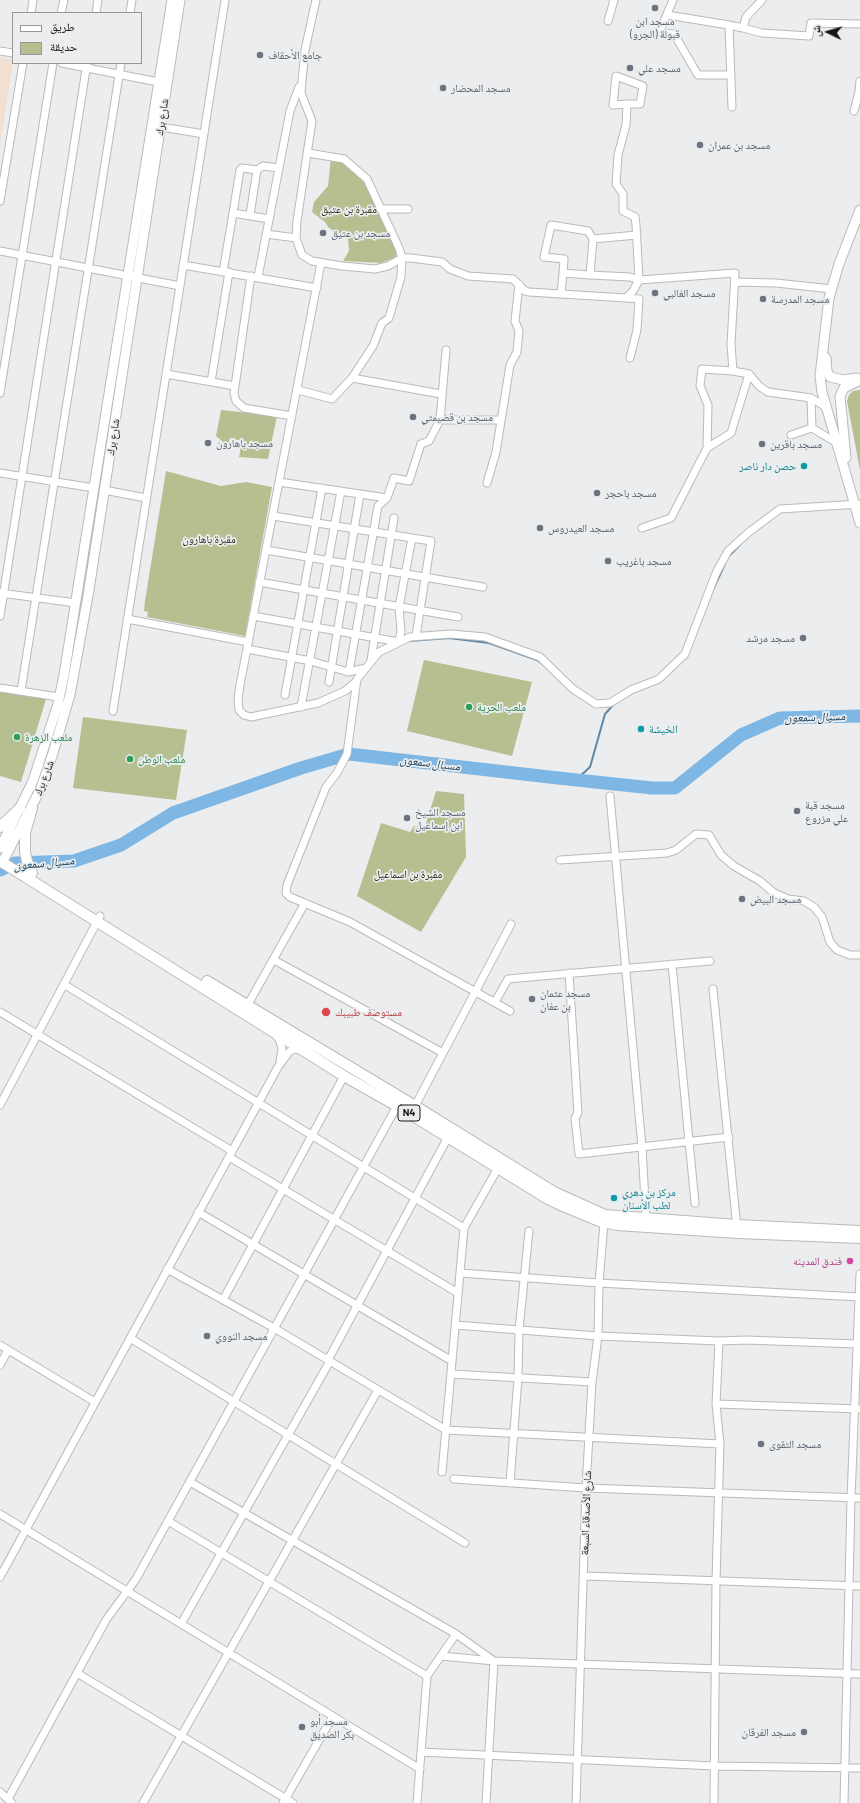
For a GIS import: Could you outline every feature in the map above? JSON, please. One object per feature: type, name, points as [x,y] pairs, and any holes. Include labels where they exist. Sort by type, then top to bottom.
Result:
[{"type":"highway","points":[[0,827],[20,808]]},
{"type":"highway","points":[[32,808],[25,833],[25,852],[32,873]]},
{"type":"highway","name":"N4","points":[[2,859],[32,873],[344,1076],[396,1106],[450,1133],[554,1192],[605,1215],[737,1229],[860,1231]]},
{"type":"highway","name":"N4","points":[[2,859],[415,1106],[498,1168],[548,1199],[604,1223],[737,1229],[860,1238]]},
{"type":"main road","name":"شارع برك","points":[[0,848],[33,780],[59,697],[76,604],[172,0]]},
{"type":"main road","name":"شارع برك","points":[[2,859],[32,808],[53,753],[70,695],[82,631],[138,278],[180,0]]},
{"type":"main road","points":[[860,210],[829,298],[820,376],[826,407],[849,484],[857,504],[860,523]]},
{"type":"main road","points":[[824,339],[827,371],[830,377],[843,380],[860,377]]},
{"type":"main road","points":[[849,484],[840,396],[844,388],[860,380]]},
{"type":"street","points":[[31,12],[33,0]]},
{"type":"street","points":[[62,12],[64,0]]},
{"type":"street","points":[[96,12],[98,0]]},
{"type":"street","points":[[130,12],[132,0]]},
{"type":"street","points":[[113,711],[225,0]]},
{"type":"street","points":[[316,0],[305,50],[301,93],[312,121],[297,221],[296,238],[302,255],[312,261],[375,269],[388,266],[402,258],[442,262],[450,269],[468,276],[513,279],[520,284],[525,291],[529,292],[639,299],[637,330],[630,358]]},
{"type":"street","points":[[608,21],[614,0]]},
{"type":"street","points":[[673,0],[659,32],[674,34],[698,75],[731,75]]},
{"type":"street","points":[[743,28],[746,17],[762,0]]},
{"type":"street","points":[[667,15],[729,25],[762,33],[809,36],[811,23],[860,24]]},
{"type":"street","points":[[729,25],[732,106]]},
{"type":"street","points":[[0,51],[12,53]]},
{"type":"street","points":[[0,201],[23,64]]},
{"type":"street","points":[[0,393],[53,64]]},
{"type":"street","points":[[74,64],[86,65],[158,82]]},
{"type":"street","points":[[21,691],[53,482],[121,64]]},
{"type":"street","points":[[0,616],[2,593],[22,477],[86,65]]},
{"type":"street","points":[[616,76],[643,86],[640,104],[627,104],[613,105],[616,76]]},
{"type":"street","points":[[292,416],[244,408],[236,401],[234,393],[255,276],[266,234],[290,111],[302,81]]},
{"type":"street","points":[[854,111],[860,92],[860,81]]},
{"type":"street","points":[[626,298],[633,292],[638,280],[635,217],[623,211],[622,194],[616,184],[618,154],[626,125],[627,104]]},
{"type":"street","points":[[161,127],[204,134]]},
{"type":"street","points":[[298,390],[332,399],[352,378],[373,346],[382,323],[389,318],[401,277],[402,258],[399,248],[367,179],[344,159],[308,153]]},
{"type":"street","points":[[250,215],[257,170],[262,166],[279,168]]},
{"type":"street","points":[[211,382],[240,170],[242,168],[257,170]]},
{"type":"street","points":[[381,209],[408,209]]},
{"type":"street","points":[[233,213],[269,219]]},
{"type":"street","points":[[561,294],[564,259],[544,256],[551,225],[588,231],[593,239],[590,275]]},
{"type":"street","points":[[266,234],[296,238]]},
{"type":"street","points":[[593,239],[637,235]]},
{"type":"street","points":[[0,251],[180,286]]},
{"type":"street","points":[[321,262],[318,288],[259,582],[240,685],[238,699],[239,710],[244,715],[251,717],[330,699],[345,691],[357,681],[379,652],[410,636],[451,634],[490,638],[540,657],[573,689],[596,704],[610,703],[631,690],[659,679],[685,654],[716,573],[728,551],[749,532],[780,509],[857,504]]},
{"type":"street","points":[[183,266],[255,276],[318,288]]},
{"type":"street","points":[[563,273],[630,277],[638,280],[735,273],[731,344],[733,371]]},
{"type":"street","points":[[735,282],[776,283],[832,289]]},
{"type":"street","points":[[487,483],[496,452],[510,365],[517,352],[519,331],[515,322],[520,284]]},
{"type":"street","points":[[349,672],[357,634],[378,506],[387,498],[394,478],[409,481],[421,444],[429,441],[440,420],[441,394],[446,350]]},
{"type":"street","points":[[642,528],[671,518],[706,448],[708,405],[700,386],[702,369],[733,371],[749,374],[759,386],[768,392],[811,398],[826,407]]},
{"type":"street","points":[[166,374],[235,386]]},
{"type":"street","points":[[706,448],[731,433],[749,374]]},
{"type":"street","points":[[352,378],[441,394]]},
{"type":"street","points":[[811,398],[812,428]]},
{"type":"street","points":[[440,420],[501,420]]},
{"type":"street","points":[[791,435],[812,428],[837,443]]},
{"type":"street","points":[[0,473],[94,488]]},
{"type":"street","points":[[279,482],[387,498]]},
{"type":"street","points":[[285,694],[322,488]]},
{"type":"street","points":[[104,490],[146,498]]},
{"type":"street","points":[[301,706],[311,661],[341,491]]},
{"type":"street","points":[[329,682],[360,494]]},
{"type":"street","points":[[272,516],[431,541],[416,636]]},
{"type":"street","points":[[371,661],[394,518]]},
{"type":"street","points":[[399,642],[401,631],[400,607],[412,538]]},
{"type":"street","points":[[266,550],[483,587]]},
{"type":"street","points":[[259,582],[458,617]]},
{"type":"street","points":[[2,593],[76,604]]},
{"type":"street","points":[[253,616],[399,642]]},
{"type":"street","points":[[127,619],[247,646],[292,658],[311,661],[349,672],[366,668]]},
{"type":"street","points":[[357,681],[347,754],[337,773],[326,788],[286,888],[286,893],[290,897],[305,904],[350,922],[510,1011]]},
{"type":"street","points":[[0,688],[59,697]]},
{"type":"street","points":[[610,796],[642,1147],[646,1219]]},
{"type":"street","points":[[560,860],[667,853],[676,850],[696,834],[709,835],[721,855],[734,866],[760,881],[774,893],[788,899],[804,901],[814,907],[822,918],[830,942],[837,950],[850,955],[860,955]]},
{"type":"street","points":[[247,1006],[305,904]]},
{"type":"street","points":[[0,1105],[65,985],[99,918]]},
{"type":"street","points":[[415,1106],[511,924]]},
{"type":"street","points":[[274,960],[442,1054]]},
{"type":"street","points":[[495,1002],[508,979],[710,961]]},
{"type":"street","points":[[672,964],[695,1203]]},
{"type":"street","points":[[569,973],[578,1113],[575,1118],[579,1154],[729,1137]]},
{"type":"street","points":[[65,985],[464,1228]]},
{"type":"street","points":[[713,989],[737,1229]]},
{"type":"street","points":[[0,1012],[230,1154],[283,1189],[458,1293]]},
{"type":"street","points":[[270,1029],[280,1040],[281,1059],[278,1068]]},
{"type":"street","points":[[0,1575],[278,1068],[289,1052],[294,1049],[304,1050]]},
{"type":"street","points":[[223,1300],[344,1076]]},
{"type":"street","points":[[0,1792],[10,1801],[106,1620],[136,1579],[396,1106]]},
{"type":"street","points":[[181,1624],[329,1360],[450,1133]]},
{"type":"street","points":[[442,1472],[464,1228],[498,1168]]},
{"type":"street","points":[[198,1212],[452,1361]]},
{"type":"street","name":"شارع الأصدقاء السبعة","points":[[576,1803],[585,1576],[586,1488],[592,1382],[598,1336],[599,1283],[604,1223]]},
{"type":"street","points":[[510,1483],[518,1378],[518,1330],[529,1231]]},
{"type":"street","points":[[167,1269],[274,1328],[446,1430],[720,1444]]},
{"type":"street","points":[[460,1273],[599,1283],[858,1297]]},
{"type":"street","points":[[844,1803],[848,1586],[851,1498],[857,1409],[858,1297],[860,1274]]},
{"type":"street","points":[[456,1325],[598,1336],[719,1341],[746,1340],[857,1344]]},
{"type":"street","points":[[130,1338],[235,1401],[465,1544]]},
{"type":"street","points":[[714,1803],[716,1581],[720,1444],[716,1404],[719,1341]]},
{"type":"street","points":[[0,1345],[95,1402]]},
{"type":"street","points":[[0,1365],[8,1350]]},
{"type":"street","points":[[451,1374],[592,1382]]},
{"type":"street","points":[[143,1803],[378,1390]]},
{"type":"street","points":[[716,1404],[857,1409]]},
{"type":"street","points":[[454,1479],[586,1488],[860,1498]]},
{"type":"street","points":[[190,1482],[456,1634],[494,1661]]},
{"type":"street","points":[[0,1514],[420,1769]]},
{"type":"street","points":[[168,1521],[427,1676]]},
{"type":"street","points":[[585,1576],[860,1586]]},
{"type":"street","points":[[417,1803],[427,1676],[456,1634]]},
{"type":"street","points":[[441,1656],[494,1661],[860,1674]]},
{"type":"street","points":[[486,1803],[487,1756],[494,1661]]},
{"type":"street","points":[[77,1673],[181,1735],[284,1801],[293,1803]]},
{"type":"street","points":[[284,1801],[333,1716]]},
{"type":"street","points":[[421,1752],[714,1766],[860,1768]]},
{"type":"shaded area","points":[[0,57],[12,60],[13,64],[0,144]]},
{"type":"green space","name":"مقبرة بن عتيق","points":[[331,157],[344,160],[363,177],[397,246],[396,257],[381,263],[343,261],[349,251],[348,239],[329,228],[325,222],[312,212],[314,202],[328,186]]},
{"type":"green space","points":[[860,390],[860,470],[847,401],[849,395],[853,391]]},
{"type":"green space","points":[[221,410],[277,416],[268,459],[239,457],[242,441],[230,438],[228,446],[216,436]]},
{"type":"green space","name":"مقبرة باهارون","points":[[166,471],[221,486],[246,482],[272,487],[245,636],[147,617],[148,612],[144,611]]},
{"type":"green space","name":"ملعب الحرية","points":[[424,660],[532,682],[512,756],[407,731]]},
{"type":"green space","name":"ملعب الزهرة","points":[[0,690],[46,699],[21,782],[0,776]]},
{"type":"green space","name":"ملعب الوطن","points":[[83,717],[187,730],[176,800],[73,788]]},
{"type":"green space","name":"مقبرة بن اسماعيل","points":[[436,791],[464,794],[466,857],[421,932],[357,896],[381,823],[410,832],[414,826],[425,827]]},
{"type":"waterway","points":[[729,556],[740,545]]},
{"type":"waterway","points":[[712,592],[725,564]]},
{"type":"waterway","points":[[409,641],[449,638],[489,643],[537,660],[545,666]]},
{"type":"waterway","points":[[576,780],[590,767],[605,714],[615,703]]},
{"type":"waterway","name":"مسيال سمعون","points":[[0,870],[15,863],[74,861],[121,845],[173,813],[301,768],[349,754],[652,788],[675,788],[741,735],[780,718],[860,716]]},
{"type":"place","name":"مسجد ابن قبولة (الجرو)","points":[[655,8]]},
{"type":"place","name":"جامع الأحقاف","points":[[260,55]]},
{"type":"place","name":"مسجد علي","points":[[630,68]]},
{"type":"place","name":"مسجد المحضار","points":[[443,88]]},
{"type":"place","name":"مسجد بن عمران","points":[[700,145]]},
{"type":"place","name":"مسجد بن عتيق","points":[[323,233]]},
{"type":"place","name":"مسجد الغالبي","points":[[655,293]]},
{"type":"place","name":"مسجد المدرسة","points":[[763,299]]},
{"type":"place","name":"مسجد بن قضيمتي","points":[[413,417]]},
{"type":"place","name":"مسجد باهارون","points":[[208,443]]},
{"type":"place","name":"مسجد باقرين","points":[[762,444]]},
{"type":"place","name":"حصن دار ناصر","points":[[804,466]]},
{"type":"place","name":"مسجد باحجر","points":[[597,493]]},
{"type":"place","name":"مسجد العيدروس","points":[[540,528]]},
{"type":"place","name":"مسجد باغريب","points":[[608,561]]},
{"type":"place","name":"مسجد مرشد","points":[[803,638]]},
{"type":"place","name":"ملعب الحرية","points":[[469,707]]},
{"type":"place","name":"الخيشة","points":[[641,729]]},
{"type":"place","name":"ملعب الزهرة","points":[[17,737]]},
{"type":"place","name":"ملعب الوطن","points":[[130,759]]},
{"type":"place","name":"مسجد قبة علي مزروع","points":[[797,811]]},
{"type":"place","name":"مسجد الشيخ ابن إسماعيل","points":[[407,818]]},
{"type":"place","name":"مسجد البيض","points":[[742,899]]},
{"type":"place","name":"مسجد عثمان بن عفان","points":[[532,999]]},
{"type":"place","name":"مستوصف طبيبك","points":[[326,1012]]},
{"type":"place","name":"مركز بن دهري لطب الأسنان","points":[[614,1198]]},
{"type":"place","name":"فندق المدينه","points":[[850,1261]]},
{"type":"place","name":"مسجد النووي","points":[[207,1336]]},
{"type":"place","name":"مسجد التقوى","points":[[761,1444]]},
{"type":"place","name":"مسجد أبو بكر الصديق","points":[[302,1727]]},
{"type":"place","name":"مسجد الفرقان","points":[[804,1732]]}]
